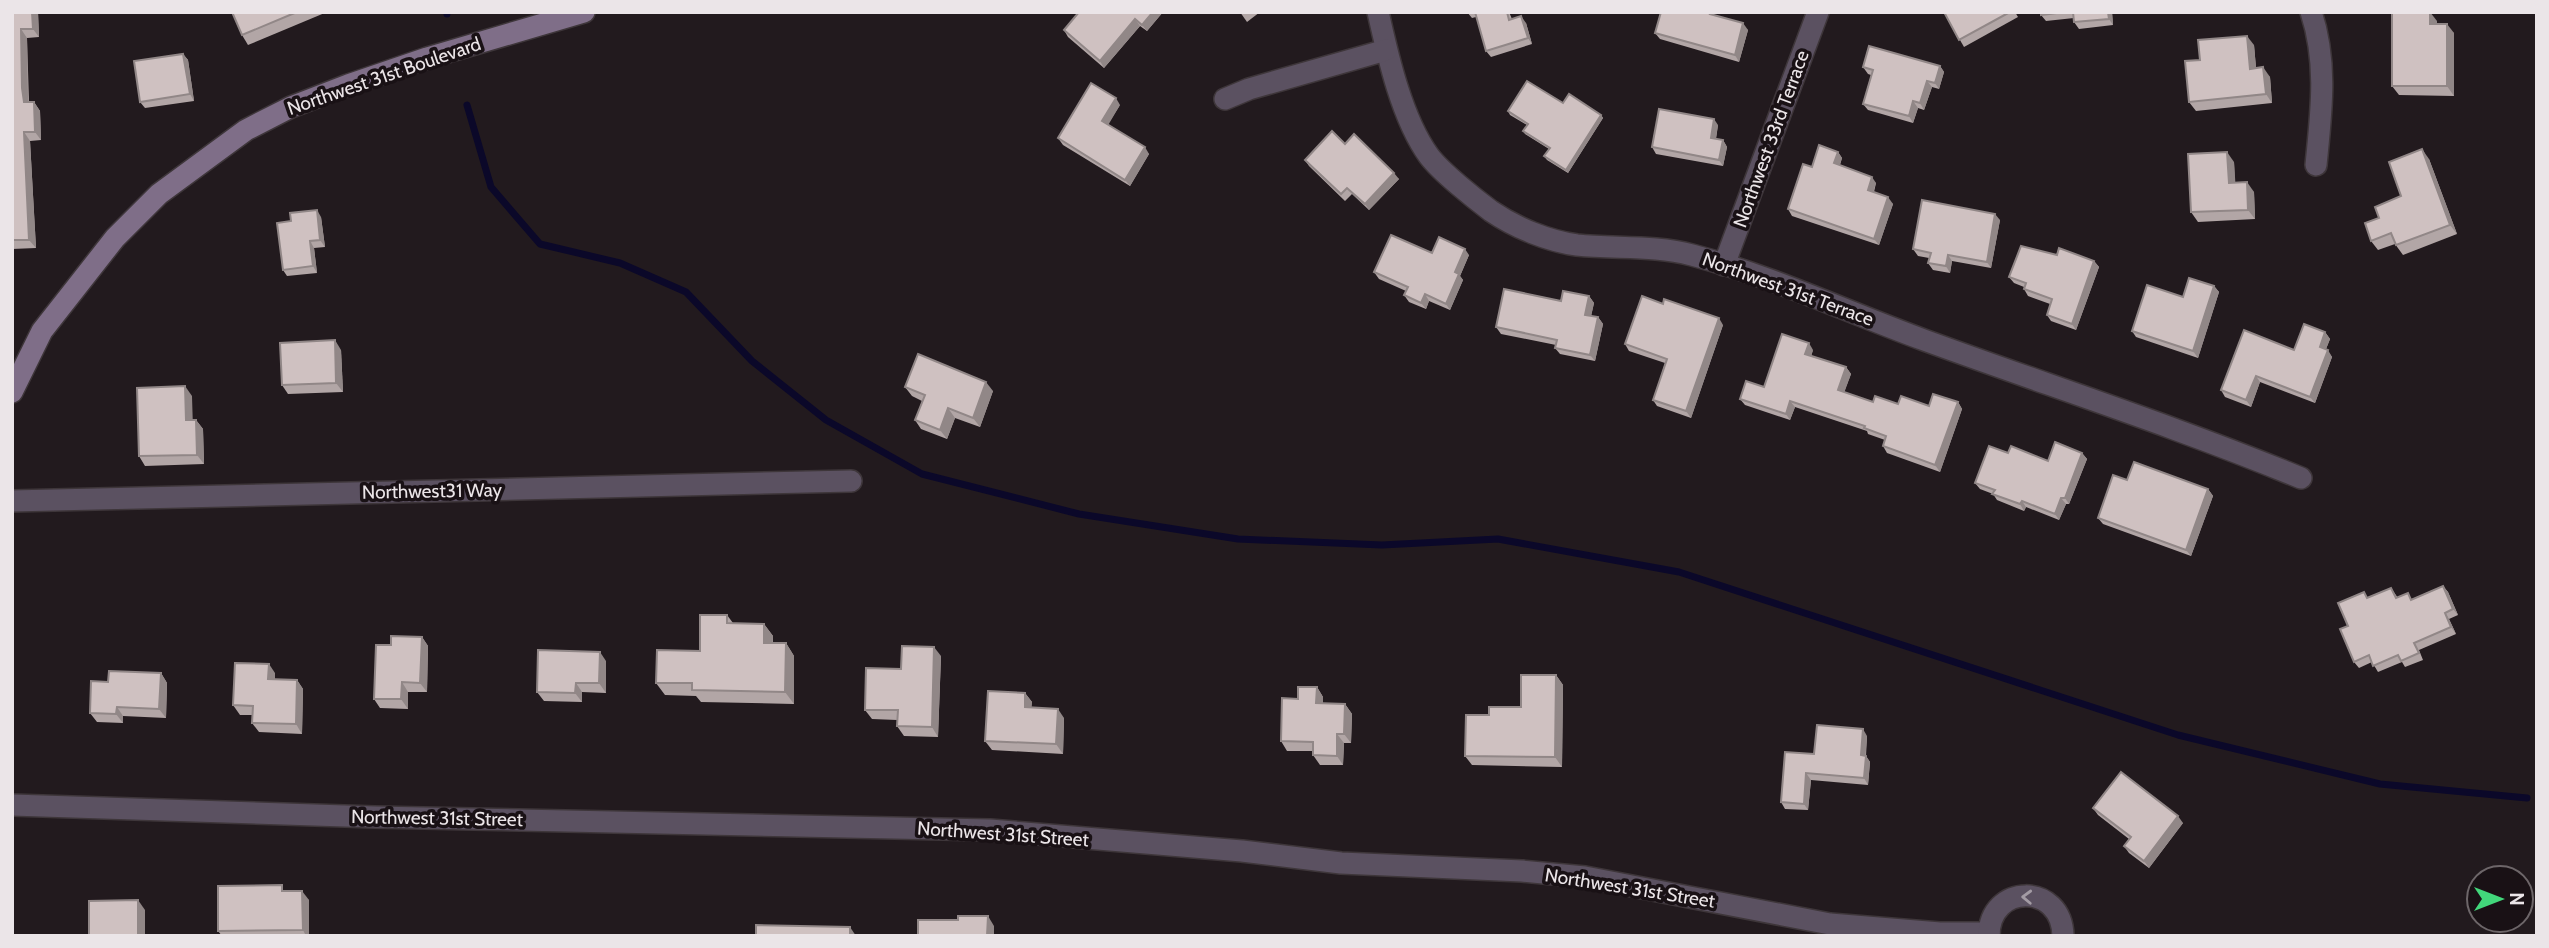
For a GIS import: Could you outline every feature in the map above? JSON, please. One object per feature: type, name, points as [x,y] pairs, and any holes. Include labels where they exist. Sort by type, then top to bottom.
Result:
[{"type":"street","name":"Northwest 31st Boulevard","points":[[12,392],[42,331],[115,238],[159,194],[246,130],[291,107],[348,85],[427,58],[584,12]]},
{"type":"street","name":"Northwest 31st Terrace","points":[[1378,12],[1386,50],[1404,107],[1430,157],[1493,212],[1546,239],[1577,245],[1690,254],[2213,442],[2301,478]]},
{"type":"street","name":"Northwest 33rd Terrace","points":[[1724,265],[1818,12]]},
{"type":"street","points":[[2311,12],[2321,61],[2323,96],[2316,165]]},
{"type":"street","points":[[1225,99],[1250,89],[1386,50]]},
{"type":"street","name":"Northwest31 Way","points":[[12,500],[851,481]]},
{"type":"street","name":"Northwest 31st Street","points":[[12,805],[360,817],[990,830],[1242,851],[1341,863],[1522,871],[1585,877],[1830,924],[1940,933],[1989,934],[1990,920],[1996,909],[2005,901],[2029,895],[2052,905],[2059,915],[2063,936]]},
{"type":"building","points":[[12,12],[32,12],[33,29],[21,29],[24,102],[34,102],[35,132],[24,132],[29,240],[12,240]]},
{"type":"building","points":[[232,12],[297,12],[242,35]]},
{"type":"building","points":[[1079,12],[1153,12],[1142,25],[1135,19],[1100,61],[1064,30]]},
{"type":"building","points":[[1475,12],[1507,12],[1509,20],[1521,16],[1528,38],[1486,51]]},
{"type":"building","points":[[1661,12],[1711,12],[1710,14],[1743,23],[1735,55],[1655,33]]},
{"type":"building","points":[[1944,12],[2010,12],[1959,40]]},
{"type":"building","points":[[2041,12],[2064,12],[2041,15]]},
{"type":"building","points":[[2073,12],[2108,12],[2109,19],[2074,22]]},
{"type":"building","points":[[2392,12],[2430,12],[2430,24],[2447,24],[2447,86],[2392,86]]},
{"type":"building","points":[[2247,36],[2250,69],[2263,67],[2266,94],[2189,102],[2185,61],[2200,60],[2198,40]]},
{"type":"building","points":[[1869,46],[1940,66],[1935,83],[1927,81],[1920,103],[1913,101],[1909,116],[1863,104],[1873,70],[1863,67]]},
{"type":"building","points":[[183,54],[190,94],[140,102],[134,61]]},
{"type":"building","points":[[1527,81],[1563,103],[1569,94],[1601,115],[1566,170],[1544,156],[1550,148],[1523,131],[1528,124],[1508,111]]},
{"type":"building","points":[[1091,83],[1116,98],[1102,121],[1145,147],[1125,180],[1058,138]]},
{"type":"building","points":[[1659,109],[1714,119],[1711,138],[1723,140],[1719,160],[1652,147]]},
{"type":"building","points":[[1332,131],[1345,144],[1354,134],[1394,173],[1365,204],[1347,188],[1341,194],[1305,160]]},
{"type":"building","points":[[1819,145],[1838,152],[1834,163],[1872,177],[1868,190],[1888,197],[1874,239],[1788,209],[1803,164],[1812,167]]},
{"type":"building","points":[[2422,149],[2450,225],[2396,245],[2391,233],[2371,241],[2365,223],[2379,218],[2375,207],[2401,196],[2389,162]]},
{"type":"building","points":[[2227,152],[2229,183],[2247,182],[2248,210],[2191,212],[2188,154]]},
{"type":"building","points":[[1922,200],[1995,214],[1987,262],[1948,255],[1946,266],[1928,263],[1931,253],[1913,249]]},
{"type":"building","points":[[317,210],[320,240],[310,241],[313,266],[283,270],[277,223],[291,221],[290,213]]},
{"type":"building","points":[[1391,235],[1432,253],[1439,237],[1465,249],[1455,272],[1459,274],[1446,304],[1425,294],[1421,303],[1404,295],[1408,287],[1374,272]]},
{"type":"building","points":[[2021,246],[2057,255],[2059,248],[2094,261],[2072,324],[2047,315],[2052,299],[2024,289],[2026,283],[2009,277]]},
{"type":"building","points":[[2189,278],[2214,286],[2193,351],[2132,331],[2147,285],[2183,297]]},
{"type":"building","points":[[1504,289],[1561,301],[1563,291],[1589,296],[1585,315],[1598,317],[1590,355],[1555,348],[1557,340],[1496,327]]},
{"type":"building","points":[[1642,296],[1663,304],[1664,299],[1719,318],[1686,411],[1653,400],[1667,359],[1625,344]]},
{"type":"building","points":[[2304,324],[2325,332],[2320,347],[2328,350],[2310,397],[2256,376],[2246,400],[2221,390],[2244,330],[2294,350]]},
{"type":"building","points":[[1782,334],[1809,343],[1805,354],[1846,367],[1838,390],[1873,402],[1875,396],[1898,404],[1901,396],[1929,406],[1933,394],[1958,402],[1935,465],[1883,446],[1886,436],[1864,428],[1865,426],[1790,401],[1786,414],[1740,399],[1746,381],[1764,387]]},
{"type":"building","points":[[335,340],[336,383],[282,385],[280,343]]},
{"type":"building","points":[[918,354],[986,382],[973,418],[948,408],[940,430],[915,420],[925,395],[905,387]]},
{"type":"building","points":[[185,386],[186,420],[196,420],[197,455],[139,456],[137,388]]},
{"type":"building","points":[[2055,442],[2082,453],[2065,498],[2061,498],[2055,514],[2022,501],[2020,504],[1992,494],[1995,490],[1975,483],[1989,446],[2008,453],[2011,446],[2048,461]]},
{"type":"building","points":[[2134,462],[2208,489],[2186,550],[2098,518],[2113,475],[2127,480]]},
{"type":"building","points":[[2443,586],[2453,609],[2445,613],[2451,627],[2414,643],[2419,653],[2401,661],[2398,655],[2373,666],[2369,655],[2354,662],[2340,629],[2348,626],[2338,603],[2364,592],[2367,598],[2391,588],[2396,598],[2408,593],[2411,600]]},
{"type":"building","points":[[700,615],[727,615],[727,623],[764,624],[764,643],[786,643],[785,692],[692,690],[692,683],[656,683],[657,650],[700,651]]},
{"type":"building","points":[[391,636],[422,637],[420,683],[402,682],[401,699],[374,699],[376,645],[391,645]]},
{"type":"building","points":[[902,646],[934,647],[932,727],[897,726],[898,710],[865,710],[866,668],[901,669]]},
{"type":"building","points":[[538,650],[600,652],[599,683],[576,683],[575,693],[537,692]]},
{"type":"building","points":[[235,663],[269,664],[268,679],[297,680],[296,724],[252,723],[253,706],[233,705]]},
{"type":"building","points":[[109,671],[161,673],[159,709],[117,707],[116,714],[90,713],[91,681],[108,682]]},
{"type":"building","points":[[1521,675],[1556,675],[1555,757],[1465,756],[1466,715],[1489,715],[1489,707],[1521,707]]},
{"type":"building","points":[[1298,687],[1317,687],[1316,703],[1345,704],[1344,734],[1337,734],[1337,756],[1313,755],[1313,742],[1281,741],[1282,698],[1298,699]]},
{"type":"building","points":[[988,691],[1025,693],[1025,707],[1058,709],[1056,744],[985,741]]},
{"type":"building","points":[[1817,725],[1863,729],[1861,755],[1866,756],[1864,778],[1806,773],[1804,804],[1781,802],[1785,752],[1814,754]]},
{"type":"building","points":[[2121,772],[2178,816],[2144,861],[2124,846],[2131,837],[2093,808]]},
{"type":"building","points":[[282,885],[282,891],[302,891],[303,930],[218,931],[218,886]]},
{"type":"building","points":[[138,900],[138,936],[89,936],[89,901]]},
{"type":"building","points":[[958,916],[988,916],[987,936],[918,936],[918,920],[958,920]]},
{"type":"building","points":[[756,925],[850,927],[850,936],[756,936]]},
{"type":"waterway","points":[[467,105],[491,187],[540,244],[620,263],[686,292],[752,361],[826,420],[922,474],[1079,514],[1238,539],[1382,545],[1498,539],[1679,572],[2178,735],[2380,784],[2527,798]]}]
